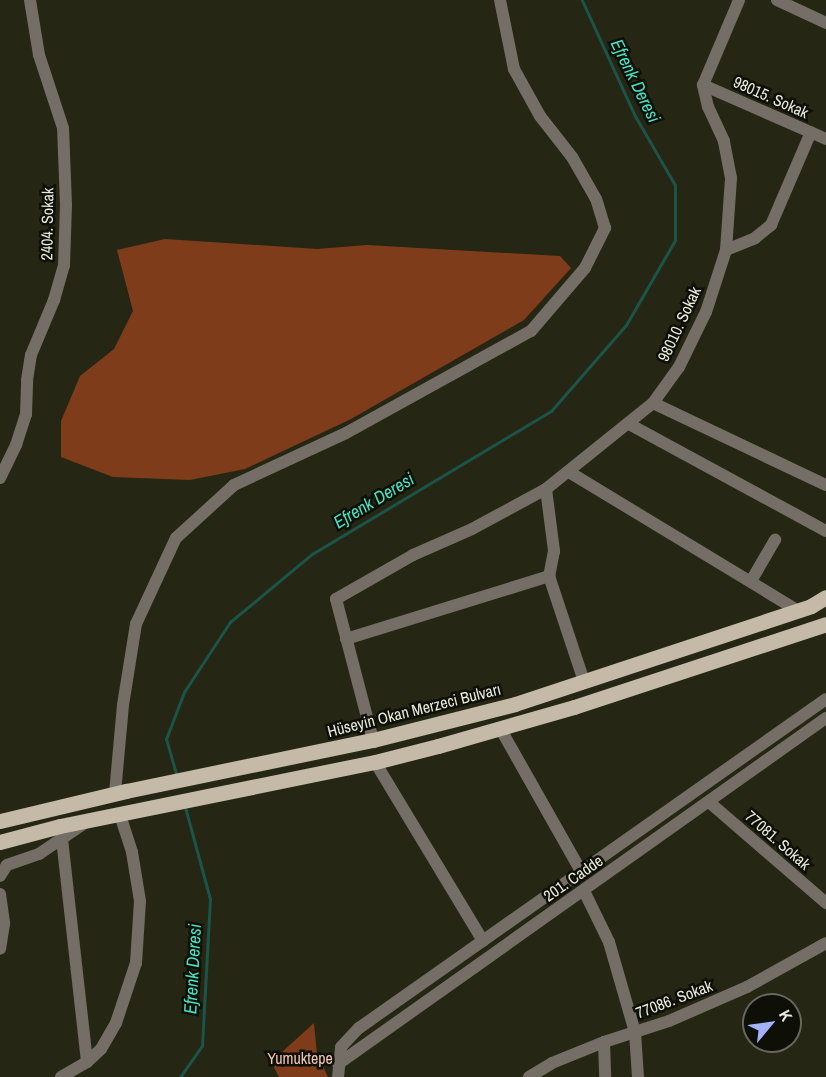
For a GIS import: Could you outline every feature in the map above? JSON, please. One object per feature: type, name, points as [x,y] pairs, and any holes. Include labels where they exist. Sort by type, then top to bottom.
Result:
[{"type":"main road","name":"Hüseyin Okan Merzeci Bulvarı","points":[[0,821],[120,792],[256,766],[373,740],[515,704],[797,610],[826,597]]},
{"type":"main road","points":[[0,842],[90,820],[375,762],[574,707],[826,624]]},
{"type":"street","points":[[120,792],[123,705],[136,624],[176,538],[234,485],[346,433],[531,331],[585,267],[605,228],[596,199],[572,157],[540,116],[514,69],[500,0]]},
{"type":"street","points":[[703,85],[739,0]]},
{"type":"street","points":[[777,0],[826,23]]},
{"type":"street","name":"2404. Sokak","points":[[0,478],[16,445],[26,414],[27,380],[31,355],[54,300],[64,265],[66,204],[63,128],[39,55],[28,1]]},
{"type":"street","name":"98015. Sokak","points":[[703,85],[826,139]]},
{"type":"street","name":"98010. Sokak","points":[[346,639],[336,599],[413,555],[472,529],[546,489],[653,403],[679,367],[706,312],[726,250],[730,178],[724,141],[708,107],[703,85]]},
{"type":"street","points":[[726,250],[755,238],[771,225],[811,132]]},
{"type":"street","points":[[653,403],[826,485]]},
{"type":"street","points":[[629,424],[826,531]]},
{"type":"street","points":[[569,472],[797,610]]},
{"type":"street","points":[[546,489],[554,551],[549,576],[584,681]]},
{"type":"street","points":[[751,581],[776,540]]},
{"type":"street","points":[[373,740],[346,639],[549,576]]},
{"type":"street","name":"201. Cadde","points":[[338,1064],[341,1047],[359,1028],[826,699]]},
{"type":"street","name":"201. Cadde","points":[[338,1064],[826,718]]},
{"type":"street","points":[[500,728],[581,871]]},
{"type":"street","points":[[375,762],[483,941]]},
{"type":"street","name":"77081. Sokak","points":[[709,802],[826,903]]},
{"type":"street","points":[[61,1077],[87,1062],[101,1049],[116,1023],[136,963],[140,902],[126,813]]},
{"type":"street","points":[[0,876],[7,865],[39,854],[90,820]]},
{"type":"street","points":[[62,839],[87,1062]]},
{"type":"street","points":[[584,891],[609,942],[635,1032],[638,1077]]},
{"type":"street","points":[[0,894],[4,924],[0,949]]},
{"type":"street","name":"77086. Sokak","points":[[529,1077],[552,1063],[604,1042],[669,1021],[747,987],[826,943]]},
{"type":"street","points":[[604,1042],[605,1077]]},
{"type":"street","points":[[552,1063],[552,1077]]},
{"type":"street","points":[[338,1064],[338,1077]]},
{"type":"green space","points":[[165,239],[317,249],[367,245],[560,256],[571,268],[524,320],[351,419],[245,469],[190,480],[113,477],[61,457],[61,421],[80,376],[114,349],[133,311],[117,250]]},
{"type":"green space","name":"Yumuktepe","points":[[314,1023],[317,1054],[328,1077],[279,1077],[271,1062]]},
{"type":"waterway","name":"Efrenk Deresi","points":[[177,777],[166,739],[184,692],[230,622],[312,554],[551,411],[626,325],[675,240],[675,185],[635,116],[582,0]]},
{"type":"waterway","name":"Efrenk Deresi","points":[[180,1077],[202,1046],[210,899],[185,807]]}]
